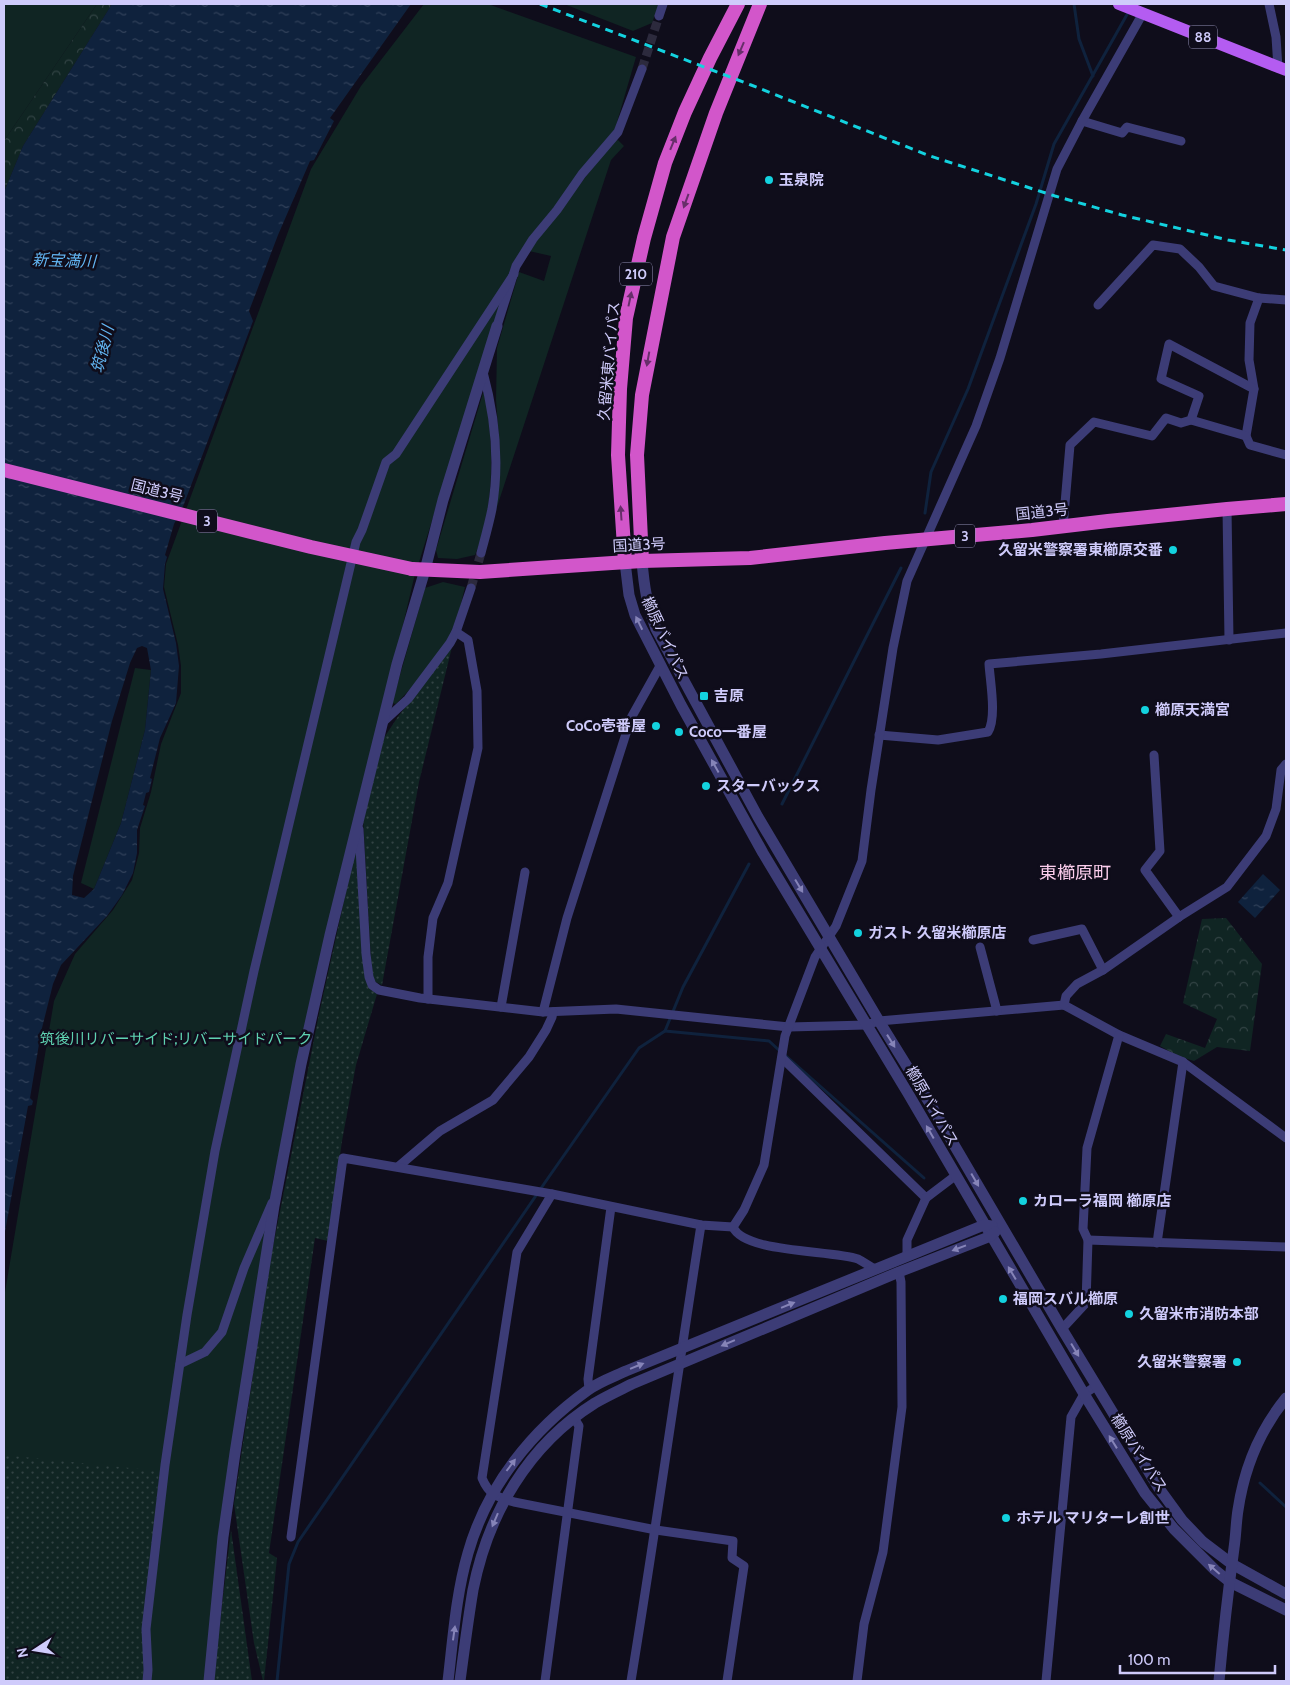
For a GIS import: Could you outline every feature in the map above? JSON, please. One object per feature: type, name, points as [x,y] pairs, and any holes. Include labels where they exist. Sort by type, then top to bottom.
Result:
[{"type":"highway","name":"久留米東バイパス","points":[[624,562],[618,455],[620,390],[626,318],[644,238],[665,163],[706,65],[738,4]]},
{"type":"highway","name":"210","points":[[642,561],[637,455],[642,395],[673,237],[716,113],[760,4]]},
{"type":"highway","name":"国道3号","points":[[4,470],[311,547],[418,570],[480,572],[642,561],[750,558],[1227,508],[1286,504]]},
{"type":"main road","name":"88","points":[[1119,4],[1282,69]]},
{"type":"street","points":[[659,16],[663,4]]},
{"type":"street","points":[[1269,4],[1282,69]]},
{"type":"street","points":[[733,1227],[744,1210],[764,1165],[785,1036],[815,957],[836,926],[862,860],[893,648],[907,581],[976,426],[1000,358],[1057,169],[1143,13]]},
{"type":"street","points":[[208,1681],[234,1453],[277,1191],[312,1016],[418,570],[443,500],[516,266],[533,239],[557,210],[582,174],[618,132],[642,68]]},
{"type":"street","points":[[1082,121],[1122,133],[1127,127],[1181,141]]},
{"type":"street","points":[[1098,305],[1153,245],[1180,249],[1214,286],[1259,298],[1286,300]]},
{"type":"street","points":[[147,1681],[146,1629],[164,1465],[186,1315],[215,1151],[254,971],[356,542],[386,462],[396,454],[514,274]]},
{"type":"street","points":[[1259,298],[1250,323],[1249,360],[1254,389],[1246,436],[1250,445],[1286,454]]},
{"type":"street","points":[[1191,420],[1199,396],[1161,379],[1169,344],[1254,389]]},
{"type":"street","points":[[481,553],[492,508],[496,475],[493,414],[483,372]]},
{"type":"street","points":[[1064,526],[1070,445],[1094,422],[1152,436],[1166,418],[1181,422],[1191,420],[1246,436]]},
{"type":"street","points":[[1227,508],[1229,640]]},
{"type":"street","name":"櫛原バイパス","points":[[642,561],[644,590],[656,629],[758,817],[1158,1488],[1182,1520],[1203,1542],[1232,1564],[1286,1594]]},
{"type":"street","name":"櫛原バイパス","points":[[624,562],[629,595],[635,615],[660,666],[747,824],[990,1236],[1145,1493],[1195,1552],[1230,1582],[1286,1610]]},
{"type":"street","points":[[382,723],[408,699],[450,643],[456,632],[471,588]]},
{"type":"street","points":[[428,998],[428,957],[433,918],[448,883],[478,748],[477,691],[468,640],[456,632]]},
{"type":"street","points":[[879,735],[938,740],[988,732],[992,726],[989,664],[1101,654],[1140,648],[1286,633]]},
{"type":"street","points":[[543,1012],[567,918],[631,718],[660,666]]},
{"type":"street","points":[[1154,755],[1160,851],[1145,870],[1179,917]]},
{"type":"street","points":[[1064,1005],[1066,996],[1077,984],[1103,970],[1179,917],[1227,887],[1266,836],[1276,809],[1281,770],[1286,764]]},
{"type":"street","points":[[358,819],[366,954],[372,985],[379,990],[543,1012],[616,1008],[789,1027],[866,1025],[879,1021],[1064,1005],[1119,1035],[1182,1062],[1286,1138]]},
{"type":"street","points":[[500,1007],[526,872]]},
{"type":"street","points":[[1033,940],[1082,929],[1103,970]]},
{"type":"street","points":[[980,947],[997,1011]]},
{"type":"street","points":[[399,1166],[440,1131],[493,1100],[529,1057],[546,1030],[553,1012]]},
{"type":"street","points":[[1062,1329],[1086,1303],[1088,1240],[1083,1228],[1087,1148],[1119,1035]]},
{"type":"street","points":[[782,1057],[926,1198]]},
{"type":"street","points":[[1157,1243],[1182,1062]]},
{"type":"street","points":[[291,1537],[343,1158],[399,1166],[548,1193],[701,1225],[733,1227]]},
{"type":"street","points":[[907,1256],[906,1240],[926,1198],[955,1176]]},
{"type":"street","points":[[180,1364],[205,1352],[222,1332],[244,1268],[277,1191]]},
{"type":"street","points":[[548,1193],[517,1252],[482,1478],[492,1494],[504,1499],[656,1530],[733,1540],[732,1558],[744,1566],[727,1681]]},
{"type":"street","points":[[590,1389],[588,1380],[611,1207]]},
{"type":"street","points":[[631,1681],[656,1530],[701,1225]]},
{"type":"street","points":[[448,1681],[460,1585],[468,1552],[492,1494],[508,1470],[542,1428],[590,1389],[626,1371],[984,1225],[1002,1226]]},
{"type":"street","points":[[460,1681],[474,1589],[483,1553],[504,1499],[534,1455],[574,1418],[595,1403],[632,1384],[990,1236],[1002,1226]]},
{"type":"street","points":[[733,1227],[735,1232],[756,1244],[857,1259],[875,1269]]},
{"type":"street","points":[[1088,1240],[1286,1247]]},
{"type":"street","points":[[857,1681],[864,1624],[884,1552],[902,1407],[902,1282],[899,1272]]},
{"type":"street","points":[[1046,1681],[1071,1417],[1084,1394],[1096,1386]]},
{"type":"street","points":[[1219,1681],[1225,1614],[1242,1490],[1250,1461],[1260,1438],[1274,1413],[1286,1398]]},
{"type":"street","points":[[545,1681],[579,1426],[574,1418]]},
{"type":"green space","points":[[4,4],[97,4],[4,141]]},
{"type":"green space","points":[[97,4],[112,4],[23,146],[4,192],[4,141]]},
{"type":"green space","name":"筑後川リバーサイド;リバーサイドパーク","points":[[424,4],[488,4],[636,57],[615,129],[513,263],[414,578],[273,1180],[210,1681],[4,1681],[4,1298],[54,1001],[75,954],[113,910],[132,880],[139,853],[140,828],[151,792],[161,744],[181,693],[181,666],[178,645],[164,587],[166,564],[311,169],[361,86]]},
{"type":"green space","points":[[564,4],[659,4],[652,23],[633,31]]},
{"type":"green space","points":[[618,140],[624,146],[611,160],[495,513],[500,451],[496,400],[497,348],[519,272],[544,281],[551,256],[529,251],[613,141]]},
{"type":"green space","points":[[483,393],[486,394],[488,410],[491,476],[488,509],[483,532],[475,555],[457,559],[438,558],[436,550]]},
{"type":"green space","points":[[443,582],[465,587],[451,635],[426,671],[396,704],[392,703],[425,588]]},
{"type":"green space","points":[[452,647],[419,782],[382,985],[372,980],[363,817],[378,747],[397,718]]},
{"type":"green space","points":[[135,668],[151,670],[145,730],[121,823],[94,889],[81,883]]},
{"type":"green space","points":[[357,842],[368,985],[377,994],[356,1065],[342,1141],[328,1241],[315,1238],[269,1553],[277,1558],[263,1681],[254,1643],[234,1504],[268,1272],[319,1014]]},
{"type":"green space","points":[[1226,918],[1262,964],[1250,1051],[1217,1047],[1194,1061],[1178,1056],[1160,1046],[1166,1034],[1205,1048],[1217,1019],[1183,1003],[1202,919]]},
{"type":"green space","points":[[4,1455],[159,1471],[142,1681],[4,1681]]},
{"type":"green space","points":[[231,1530],[252,1681],[213,1681]]},
{"type":"water","points":[[112,4],[411,4],[330,118],[334,121],[314,160],[310,161],[278,235],[249,311],[253,321],[184,504],[174,524],[165,555],[167,557],[163,589],[176,643],[179,666],[176,703],[160,738],[150,778],[152,779],[149,792],[146,793],[143,805],[145,806],[137,830],[137,853],[133,873],[122,895],[107,916],[61,965],[53,984],[41,1032],[30,1098],[33,1101],[32,1105],[28,1106],[4,1237],[4,192],[23,146]],"holes":[[[142,646],[147,648],[151,670],[145,730],[121,823],[94,889],[84,898],[72,895],[73,876],[112,721],[130,663],[137,648]]]},
{"type":"water","points":[[1263,874],[1280,890],[1255,918],[1238,902]]},
{"type":"waterway","points":[[1074,4],[1079,39],[1093,76]]},
{"type":"waterway","points":[[925,513],[931,472],[968,389],[1036,204],[1054,144],[1129,11]]},
{"type":"waterway","points":[[782,804],[901,568]]},
{"type":"waterway","points":[[277,1681],[289,1564],[298,1542],[639,1048],[665,1031],[683,987],[749,864]]},
{"type":"waterway","points":[[665,1031],[769,1041],[781,1052]]},
{"type":"waterway","points":[[786,1056],[924,1178]]},
{"type":"waterway","points":[[1260,1483],[1286,1507]]},
{"type":"tunnel","points":[[642,69],[659,16]]},
{"type":"tunnel","points":[[471,588],[481,553]]},
{"type":"railway","points":[[540,4],[930,156],[1055,196],[1122,215],[1228,240],[1286,250]]},
{"type":"place","name":"玉泉院","points":[[769,180]]},
{"type":"place","name":"久留米警察署東櫛原交番","points":[[1173,550]]},
{"type":"place","name":"吉原","points":[[704,696]]},
{"type":"place","name":"櫛原天満宮","points":[[1145,710]]},
{"type":"place","name":"CoCo壱番屋","points":[[656,726]]},
{"type":"place","name":"Coco一番屋","points":[[679,732]]},
{"type":"place","name":"スターバックス","points":[[706,786]]},
{"type":"place","name":"ガスト 久留米櫛原店","points":[[858,933]]},
{"type":"place","name":"カローラ福岡 櫛原店","points":[[1023,1201]]},
{"type":"place","name":"福岡スバル櫛原","points":[[1003,1299]]},
{"type":"place","name":"久留米市消防本部","points":[[1129,1314]]},
{"type":"place","name":"久留米警察署","points":[[1237,1362]]},
{"type":"place","name":"ホテル マリターレ創世","points":[[1006,1518]]},
{"type":"district","name":"東櫛原町","points":[[1075,873]]},
{"type":"water label","name":"新宝満川","points":[[64,260]]},
{"type":"water label","name":"筑後川","points":[[102,349]]}]
